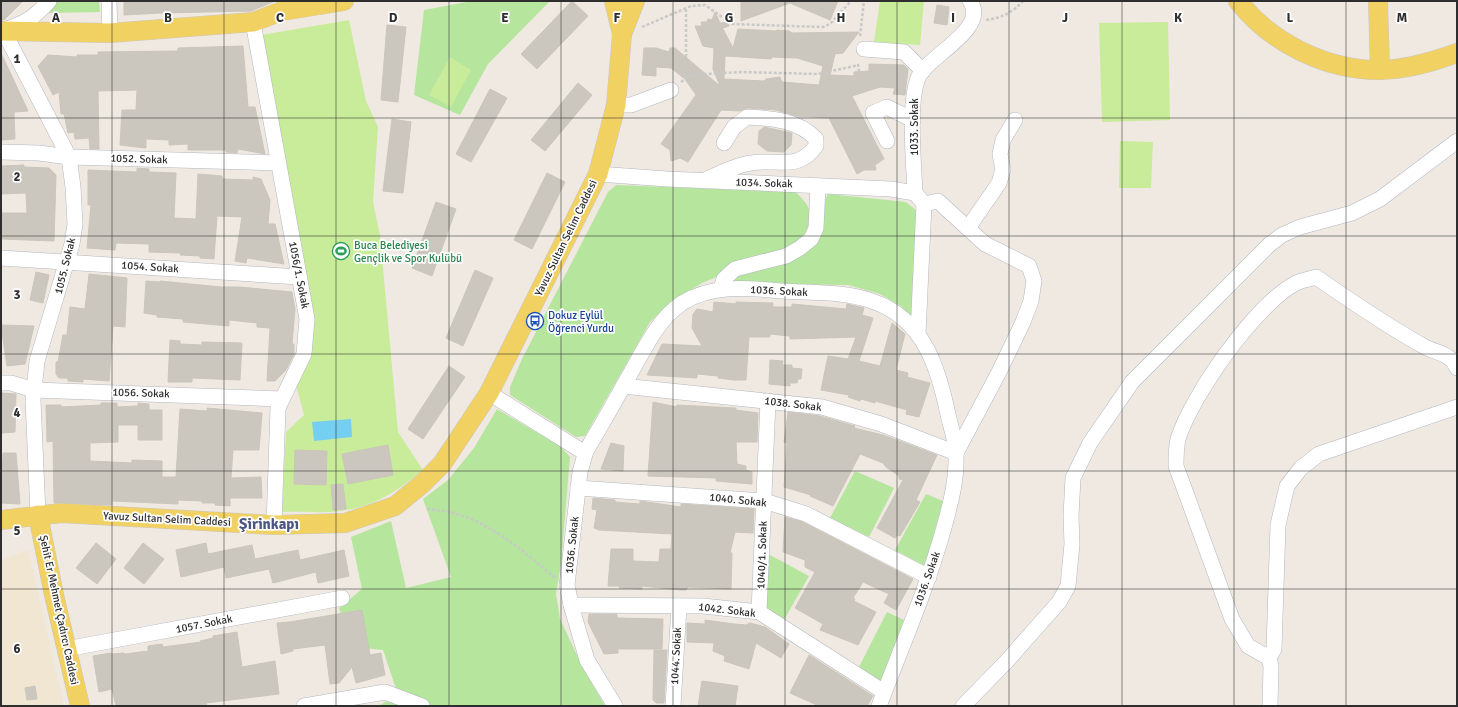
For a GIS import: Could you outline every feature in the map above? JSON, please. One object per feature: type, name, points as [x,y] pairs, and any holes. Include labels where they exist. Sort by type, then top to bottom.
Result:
[{"type":"main road","points":[[2,31],[110,33],[252,22],[282,11],[344,1]]},
{"type":"main road","points":[[614,1],[622,34]]},
{"type":"main road","points":[[622,34],[635,1]]},
{"type":"main road","points":[[1238,1],[1250,16],[1264,28],[1298,49],[1341,66],[1380,70],[1420,66],[1457,53]]},
{"type":"main road","points":[[1378,1],[1380,70]]},
{"type":"main road","name":"Yavuz Sultan Selim Caddesi","points":[[1,520],[38,514],[61,513],[274,525],[345,523],[395,506],[422,484],[442,464],[489,393],[598,174],[616,104],[622,34]]},
{"type":"main road","name":"Şehit Er Mehmet Çadırcı Caddesi","points":[[38,514],[54,595],[80,706]]},
{"type":"street","points":[[2,31],[24,24],[38,13],[49,1]]},
{"type":"street","points":[[109,1],[110,33]]},
{"type":"street","points":[[968,27],[974,15],[970,1]]},
{"type":"street","name":"1056/1. Sokak","points":[[252,22],[307,319],[304,354],[278,408],[274,525]]},
{"type":"street","name":"1033. Sokak","points":[[918,334],[919,198],[913,120],[913,96],[920,74],[968,27]]},
{"type":"street","name":"1055. Sokak","points":[[2,31],[70,157],[69,164],[73,187],[75,224],[68,261],[37,361],[33,400],[38,514]]},
{"type":"street","points":[[864,49],[904,52],[923,71]]},
{"type":"street","points":[[616,104],[631,105],[671,90]]},
{"type":"street","points":[[887,141],[873,113],[887,107],[913,120]]},
{"type":"street","points":[[703,181],[751,162],[794,162],[804,159],[816,146],[816,140],[811,134],[796,125],[784,121],[747,117],[734,127],[724,143]]},
{"type":"street","points":[[956,453],[1012,347],[1031,301],[1034,281],[1029,266],[985,244],[968,228],[999,183],[1003,170],[1000,154],[1001,147],[1003,140],[1015,120]]},
{"type":"street","points":[[963,706],[1006,662],[1054,608],[1068,586],[1072,544],[1071,516],[1073,478],[1090,443],[1132,382],[1264,250],[1282,235],[1300,227],[1352,213],[1380,199],[1457,141]]},
{"type":"street","name":"1052. Sokak","points":[[1,152],[39,153],[70,157],[278,163]]},
{"type":"street","name":"1034. Sokak","points":[[598,174],[703,181],[891,189],[919,198],[938,201],[968,228]]},
{"type":"street","points":[[721,289],[724,279],[735,269],[786,256],[800,248],[810,239],[816,228],[818,186]]},
{"type":"street","name":"1054. Sokak","points":[[1,258],[68,261],[300,277]]},
{"type":"street","points":[[1270,706],[1272,666],[1269,658],[1248,646],[1232,619],[1176,466],[1178,440],[1192,407],[1223,359],[1253,320],[1274,300],[1296,283],[1316,277],[1381,322],[1433,351],[1446,355],[1455,363],[1457,368]]},
{"type":"street","name":"1036. Sokak","points":[[615,706],[587,660],[571,605],[568,581],[578,488],[585,453],[656,330],[669,314],[681,304],[696,296],[721,289],[761,289],[854,296],[874,301],[892,310],[905,320],[918,334],[942,381],[956,453],[956,473],[951,498],[929,577],[882,699]]},
{"type":"street","name":"1056. Sokak","points":[[1,383],[11,383],[34,390],[282,399]]},
{"type":"street","name":"1038. Sokak","points":[[623,386],[822,407],[881,424],[956,453]]},
{"type":"street","points":[[489,393],[585,453]]},
{"type":"street","name":"1040/1. Sokak","points":[[759,612],[768,401]]},
{"type":"street","points":[[1269,658],[1274,649],[1278,525],[1287,486],[1301,468],[1319,454],[1457,407]]},
{"type":"street","name":"1040. Sokak","points":[[578,488],[764,501],[806,514],[929,577]]},
{"type":"street","name":"1057. Sokak","points":[[66,649],[342,598]]},
{"type":"street","name":"1042. Sokak","points":[[571,605],[703,606],[759,612],[882,699]]},
{"type":"street","name":"1044. Sokak","points":[[673,706],[678,606]]},
{"type":"street","points":[[304,706],[385,692],[422,706]]},
{"type":"path","points":[[622,34],[686,8],[705,5],[732,24],[824,27],[830,24],[851,1]]},
{"type":"path","points":[[968,27],[998,18],[1015,10],[1023,1]]},
{"type":"path","points":[[686,8],[686,57]]},
{"type":"path","points":[[671,90],[691,75],[741,72],[818,74],[858,65]]},
{"type":"path","points":[[427,509],[457,514],[497,532],[523,550],[552,576],[568,581]]},
{"type":"shaded area","points":[[28,550],[64,706],[1,706],[1,560]]},
{"type":"green space","points":[[55,1],[99,1],[100,12],[48,13]]},
{"type":"green space","points":[[472,1],[550,1],[488,64],[460,115],[414,95],[424,10]]},
{"type":"green space","points":[[880,1],[924,1],[920,45],[874,42]]},
{"type":"green space","name":"Buca Belediyesi Gençlik ve Spor Kulübü","points":[[349,20],[366,101],[378,127],[373,202],[380,235],[398,432],[423,470],[397,490],[358,508],[332,512],[282,512],[286,432],[304,415],[295,381],[311,352],[261,35]]},
{"type":"green space","points":[[1168,22],[1170,120],[1102,122],[1099,23]]},
{"type":"green space","points":[[450,57],[471,70],[451,107],[429,95]]},
{"type":"green space","points":[[1120,141],[1153,142],[1151,188],[1119,188]]},
{"type":"green space","points":[[616,185],[795,192],[807,205],[811,218],[807,230],[796,244],[702,283],[670,303],[650,322],[585,436],[576,437],[510,395],[510,387],[522,359],[608,192]]},
{"type":"green space","points":[[828,194],[906,202],[923,216],[914,320],[901,306],[880,294],[848,285],[729,284],[735,274],[818,241],[824,227],[824,202]]},
{"type":"green space","points":[[497,409],[560,446],[570,457],[561,564],[556,594],[560,619],[583,668],[605,706],[378,706],[398,695],[383,650],[352,647],[339,608],[362,589],[351,537],[391,521],[406,588],[451,577],[423,499],[448,480],[474,448]]},
{"type":"green space","points":[[855,471],[894,488],[869,537],[830,518]]},
{"type":"green space","points":[[926,494],[943,501],[925,566],[895,550]]},
{"type":"green space","points":[[768,554],[809,576],[784,620],[766,607]]},
{"type":"green space","points":[[887,612],[904,620],[881,682],[859,667]]},
{"type":"water","points":[[351,419],[352,437],[314,441],[312,422]]},
{"type":"building","points":[[1,1],[23,1],[4,20],[1,20]]},
{"type":"building","points":[[124,1],[275,1],[251,11],[124,15]]},
{"type":"building","points":[[572,1],[588,16],[537,69],[521,54]]},
{"type":"building","points":[[741,1],[838,1],[830,20],[790,3],[741,21]]},
{"type":"building","points":[[937,5],[949,7],[947,25],[934,23]]},
{"type":"building","points":[[715,12],[720,23],[728,22],[729,26],[720,29],[723,29],[733,48],[738,29],[777,30],[789,31],[792,33],[859,32],[843,53],[835,54],[830,75],[854,76],[854,72],[869,71],[869,64],[904,65],[908,69],[905,95],[893,94],[895,88],[880,87],[852,96],[884,159],[875,165],[876,170],[864,170],[857,174],[829,118],[796,116],[776,110],[747,108],[739,111],[721,110],[688,162],[680,158],[671,161],[670,150],[661,144],[696,95],[685,79],[671,68],[656,67],[656,76],[642,75],[644,48],[656,48],[669,52],[670,48],[675,48],[720,86],[713,69],[714,48],[703,46],[695,26],[702,26],[701,22],[707,22],[708,19],[712,20]],"holes":[[[725,56],[771,59],[772,57],[797,58],[823,66],[819,85],[782,82],[780,77],[766,79],[764,81],[724,79]]]},
{"type":"building","points":[[387,25],[406,27],[398,102],[381,100]]},
{"type":"building","points":[[243,46],[248,107],[255,107],[265,154],[238,149],[237,153],[226,152],[226,150],[188,150],[188,144],[169,145],[169,140],[146,139],[146,148],[120,145],[122,110],[136,110],[137,90],[98,91],[99,149],[90,149],[89,138],[75,139],[74,132],[68,133],[64,114],[61,114],[59,92],[53,95],[38,66],[48,55],[77,57],[77,55],[98,55],[98,52],[178,51],[178,48]]},
{"type":"building","points":[[1,53],[28,111],[14,112],[15,139],[1,140]]},
{"type":"building","points":[[578,83],[592,95],[545,151],[531,140]]},
{"type":"building","points":[[490,89],[507,98],[471,162],[456,154]]},
{"type":"building","points":[[392,119],[411,122],[403,193],[383,191]]},
{"type":"building","points":[[764,127],[792,133],[791,145],[784,152],[767,151],[758,144],[759,131]]},
{"type":"building","points":[[24,165],[24,167],[49,168],[56,175],[54,241],[1,239],[1,213],[27,213],[26,193],[1,194],[1,166]]},
{"type":"building","points":[[137,168],[149,169],[149,172],[176,173],[174,218],[196,219],[198,174],[222,176],[222,179],[253,180],[253,177],[261,179],[270,200],[268,224],[275,224],[284,264],[247,258],[246,263],[235,261],[242,217],[217,216],[214,259],[200,258],[200,256],[180,255],[181,253],[149,252],[149,244],[116,243],[115,250],[87,248],[91,205],[88,205],[88,170],[137,172]]},
{"type":"building","points":[[547,173],[565,182],[532,249],[514,240]]},
{"type":"building","points":[[436,202],[456,209],[432,276],[412,268]]},
{"type":"building","points":[[475,270],[493,278],[463,346],[446,338]]},
{"type":"building","points":[[36,272],[49,275],[43,303],[30,300]]},
{"type":"building","points":[[89,274],[127,278],[125,327],[113,326],[109,381],[83,379],[83,382],[68,381],[68,378],[59,378],[56,374],[56,362],[58,362],[63,335],[67,335],[70,307],[85,309]]},
{"type":"building","points":[[146,281],[292,292],[295,309],[292,344],[294,344],[294,354],[286,370],[275,381],[267,381],[270,328],[257,327],[257,323],[229,320],[229,326],[183,322],[183,319],[157,317],[157,315],[144,313]]},
{"type":"building","points":[[714,302],[736,304],[736,302],[773,303],[773,307],[792,307],[792,304],[846,309],[847,304],[864,308],[862,315],[873,318],[859,361],[880,366],[892,323],[905,334],[896,370],[908,373],[907,377],[930,383],[919,417],[906,414],[907,410],[875,401],[875,403],[861,399],[860,401],[848,397],[849,395],[821,390],[828,356],[848,359],[856,337],[790,339],[790,336],[770,334],[770,337],[749,337],[746,380],[733,380],[718,378],[718,376],[697,374],[697,378],[647,375],[662,344],[702,346],[692,328],[693,314],[697,309],[713,312]]},
{"type":"building","points":[[1,325],[34,326],[25,364],[7,366]]},
{"type":"building","points":[[170,340],[180,341],[180,344],[202,345],[202,342],[242,343],[240,380],[192,378],[192,382],[168,382]]},
{"type":"building","points":[[770,360],[783,361],[782,365],[792,365],[792,368],[802,369],[801,379],[798,379],[797,383],[790,383],[790,386],[769,384]]},
{"type":"building","points":[[449,366],[465,377],[423,439],[408,429]]},
{"type":"building","points":[[1,393],[16,394],[15,432],[1,433]]},
{"type":"building","points":[[653,402],[677,407],[677,405],[736,408],[736,410],[758,413],[757,442],[736,442],[737,464],[746,466],[746,470],[752,472],[752,484],[716,481],[716,478],[648,476]]},
{"type":"building","points":[[101,403],[117,403],[117,407],[138,406],[138,403],[149,404],[149,410],[162,410],[162,440],[138,440],[138,425],[118,425],[118,442],[90,443],[90,461],[132,463],[132,460],[162,461],[162,477],[176,477],[180,409],[207,411],[207,408],[262,413],[259,450],[233,450],[231,478],[261,477],[262,498],[230,498],[230,506],[215,505],[216,503],[202,503],[202,501],[178,500],[178,504],[112,501],[112,505],[54,503],[53,441],[47,442],[46,405],[61,405],[61,407],[101,405]]},
{"type":"building","points":[[788,412],[820,416],[855,426],[854,428],[883,435],[937,455],[916,500],[920,502],[900,536],[897,535],[895,538],[877,528],[903,480],[899,479],[899,476],[886,467],[883,463],[860,454],[833,506],[810,496],[811,495],[784,487],[787,443],[784,442]]},
{"type":"building","points":[[611,443],[624,446],[623,471],[601,469]]},
{"type":"building","points":[[388,445],[393,475],[348,484],[342,454]]},
{"type":"building","points":[[295,450],[327,451],[326,485],[294,484]]},
{"type":"building","points":[[3,453],[16,453],[20,504],[1,503]]},
{"type":"building","points":[[343,484],[346,509],[333,510],[331,485]]},
{"type":"building","points":[[593,498],[640,504],[640,501],[681,507],[681,504],[754,509],[753,533],[735,532],[730,553],[732,553],[731,589],[688,587],[686,590],[681,590],[642,586],[642,589],[608,586],[611,549],[633,549],[633,561],[659,562],[660,549],[671,549],[672,534],[599,530],[594,528],[597,510],[592,509]]},
{"type":"building","points":[[785,517],[803,522],[913,579],[896,610],[884,603],[889,594],[863,582],[853,598],[855,599],[854,601],[876,612],[858,645],[820,630],[823,624],[795,608],[815,572],[805,567],[805,560],[783,552]]},
{"type":"building","points":[[96,543],[116,559],[97,584],[76,568]]},
{"type":"building","points":[[143,543],[164,559],[144,584],[124,568]]},
{"type":"building","points":[[206,543],[208,554],[252,545],[255,559],[298,550],[300,560],[344,550],[349,576],[318,583],[316,572],[273,583],[269,569],[226,578],[224,567],[181,577],[176,550]]},
{"type":"building","points":[[362,610],[370,655],[381,653],[385,675],[356,683],[352,667],[339,683],[330,684],[325,645],[293,649],[293,651],[281,654],[277,623]]},
{"type":"building","points":[[589,614],[617,614],[617,618],[663,619],[662,649],[618,649],[618,653],[604,654],[588,622]]},
{"type":"building","points":[[705,620],[746,625],[750,623],[765,627],[789,644],[781,658],[756,643],[749,669],[724,661],[725,656],[713,651],[714,643],[687,642],[687,623],[705,624]]},
{"type":"building","points":[[237,632],[242,667],[275,661],[279,694],[206,703],[207,706],[116,706],[112,689],[99,692],[93,656],[111,653],[125,654],[148,651],[148,646],[162,644],[163,647],[201,642],[200,641],[213,638],[213,636]]},
{"type":"building","points":[[654,650],[667,650],[664,703],[656,703],[653,700]]},
{"type":"building","points":[[809,655],[873,696],[867,706],[819,706],[790,693]]},
{"type":"building","points":[[702,681],[738,686],[735,706],[698,706]]},
{"type":"building","points":[[35,686],[37,699],[27,700],[25,688]]},
{"type":"place","name":"Buca Belediyesi Gençlik ve Spor Kulübü","points":[[341,251]]},
{"type":"place","name":"Dokuz Eylül Öğrenci Yurdu","points":[[535,321]]},
{"type":"district","name":"Şirinkapı","points":[[269,524]]}]
